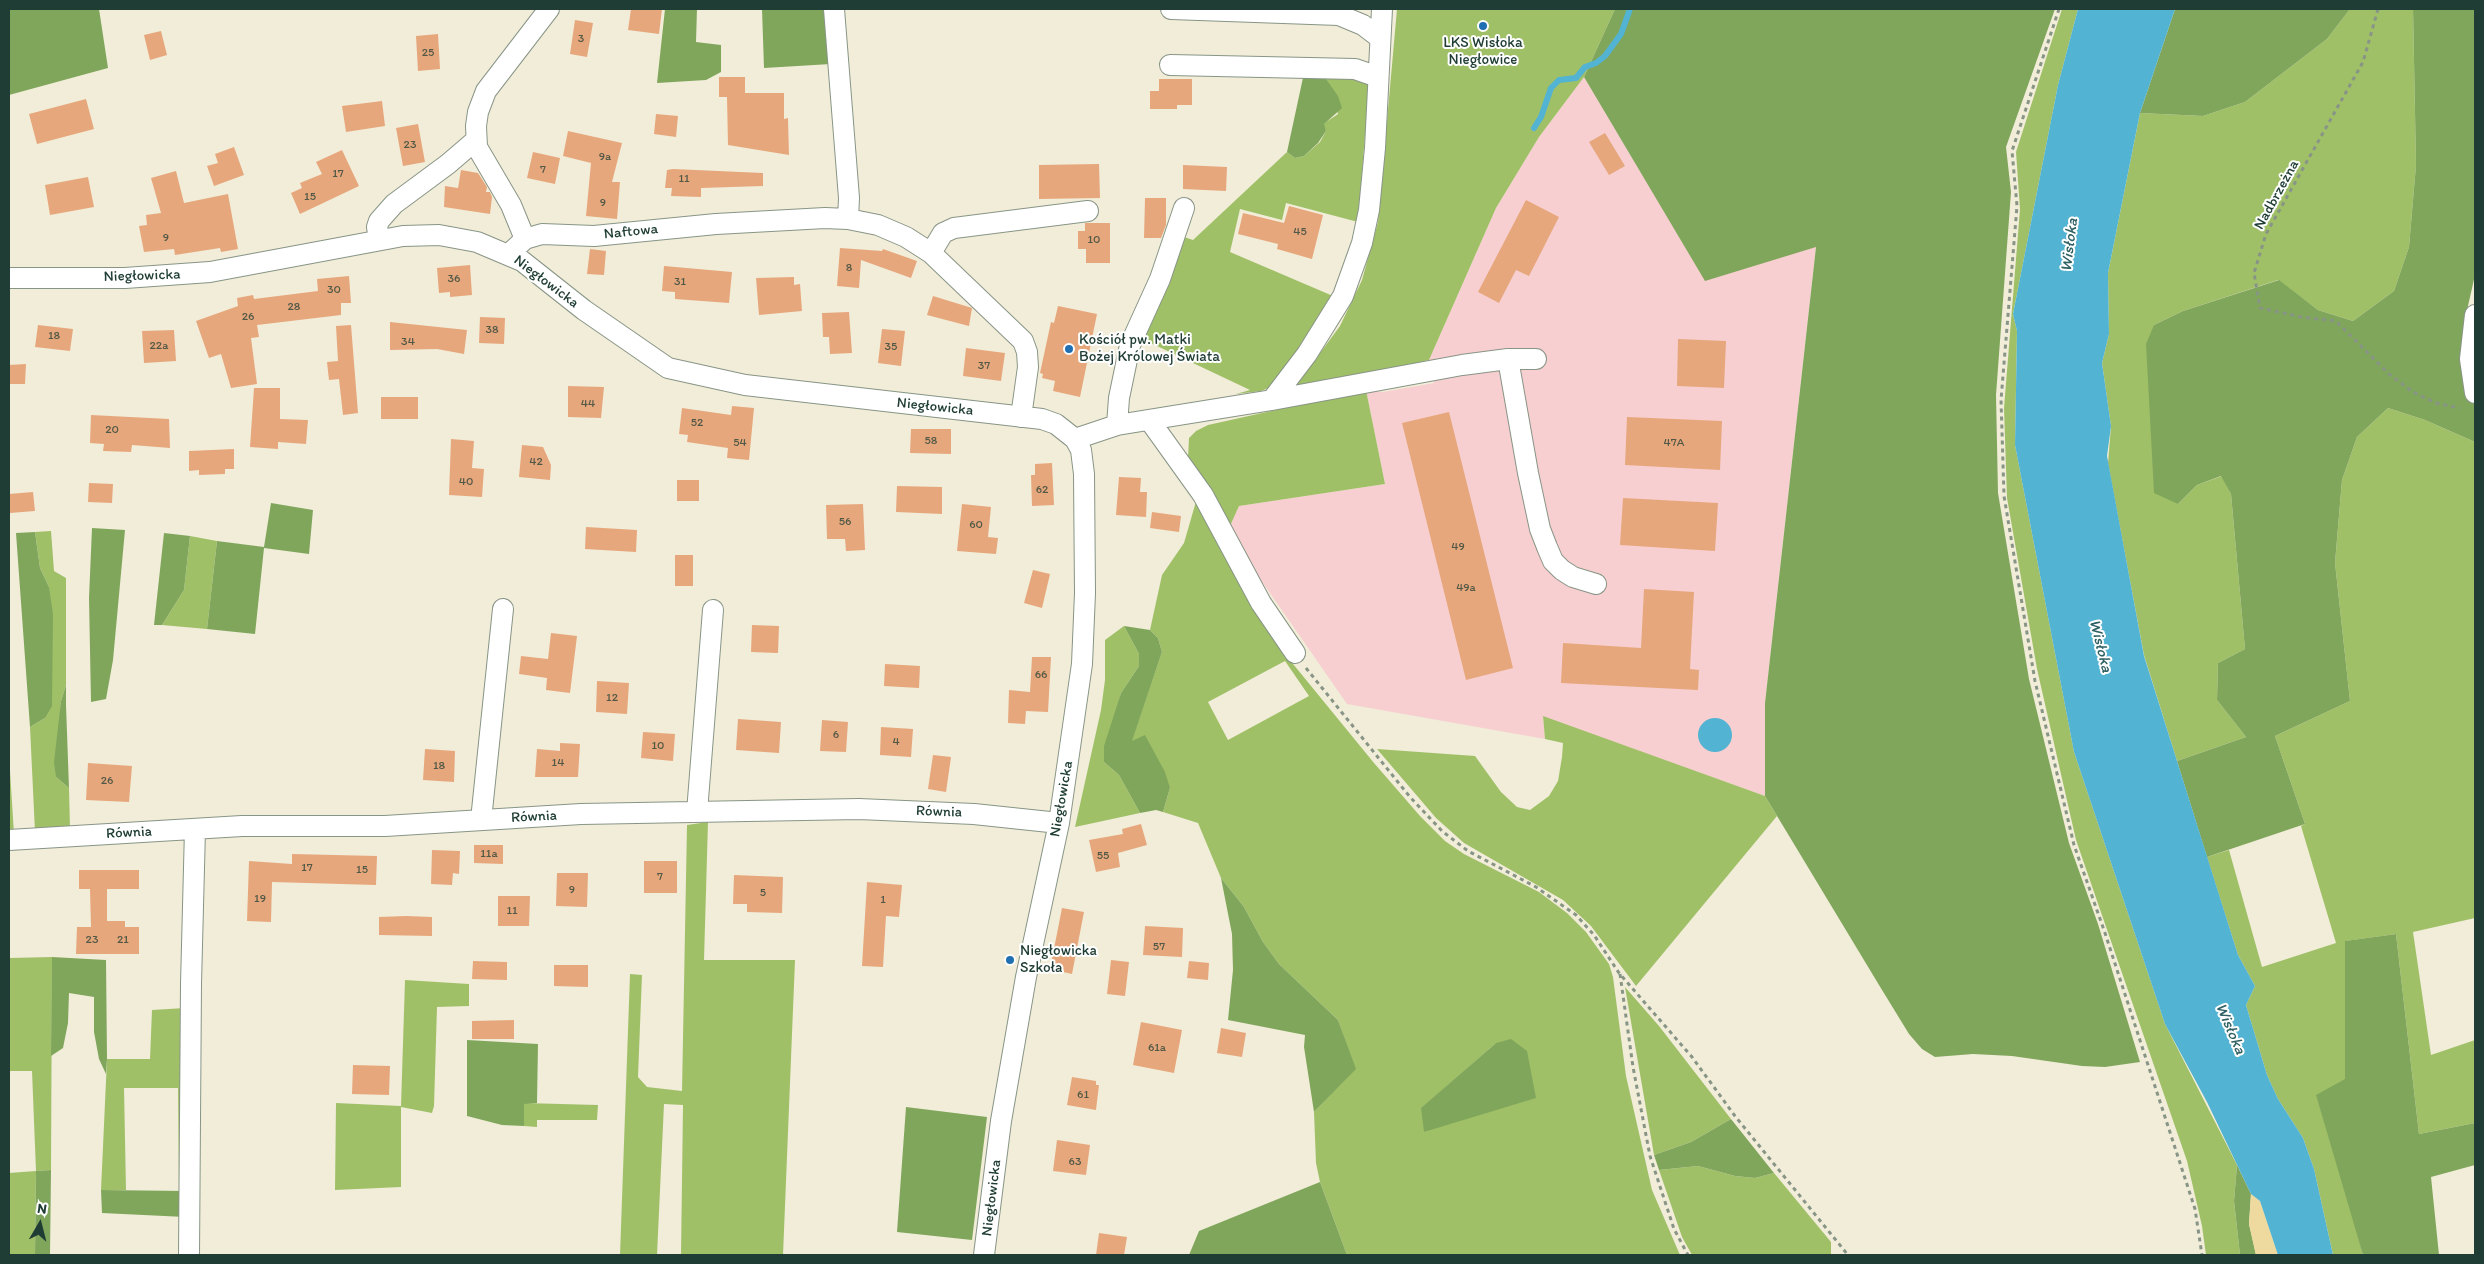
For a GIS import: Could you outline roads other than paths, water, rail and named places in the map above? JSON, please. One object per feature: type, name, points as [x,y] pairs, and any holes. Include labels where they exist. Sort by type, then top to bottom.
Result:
[{"type":"street","points":[[509,254],[524,238],[511,205],[481,154],[476,140],[478,112],[486,91],[549,9]]},
{"type":"street","points":[[834,9],[850,198],[848,219]]},
{"type":"street","points":[[1171,9],[1202,12],[1339,15],[1363,25],[1380,38]]},
{"type":"street","points":[[1272,400],[1330,318],[1353,272],[1369,210],[1382,9]]},
{"type":"street","points":[[1170,65],[1355,69],[1378,77]]},
{"type":"street","points":[[379,240],[377,227],[385,212],[476,140]]},
{"type":"street","points":[[1117,425],[1119,398],[1130,345],[1160,279],[1184,208]]},
{"type":"street","points":[[931,253],[944,233],[954,228],[1088,211]]},
{"type":"street","name":"Naftowa","points":[[524,238],[542,234],[594,236],[759,220],[848,219],[891,230],[931,253],[1023,341],[1028,352],[1028,367],[1021,417]]},
{"type":"street","name":"Niegłowicka","points":[[9,278],[125,278],[210,272],[403,236],[439,235],[477,242],[522,261],[584,310],[668,368],[745,385],[1021,417],[1056,424],[1075,439],[1081,450],[1084,474],[1085,593],[1082,664],[1059,823],[1019,1016],[1001,1121],[984,1255]]},
{"type":"street","points":[[2470,401],[2470,359],[2475,315]]},
{"type":"street","points":[[1508,359],[1528,473],[1540,529],[1547,547],[1553,561],[1562,570],[1573,577],[1596,584]]},
{"type":"street","points":[[1075,439],[1117,425],[1150,421],[1508,359],[1536,359]]},
{"type":"street","points":[[1150,421],[1203,495],[1261,603],[1295,653]]},
{"type":"street","points":[[481,820],[503,609]]},
{"type":"street","points":[[697,812],[713,610]]},
{"type":"street","name":"Równia","points":[[9,840],[242,826],[385,826],[581,814],[859,809],[974,814],[1059,823]]},
{"type":"street","points":[[189,1255],[191,984],[195,829]]},
{"type":"water","name":"Wisłoka","points":[[2078,9],[2175,9],[2140,113],[2108,273],[2109,334],[2102,363],[2111,426],[2107,456],[2144,656],[2238,955],[2255,986],[2246,1005],[2267,1075],[2278,1099],[2303,1138],[2314,1169],[2333,1255],[2278,1255],[2260,1201],[2251,1194],[2207,1102],[2165,1024],[2074,752],[2015,445],[2017,331],[2013,314],[2058,85]]},
{"type":"water","points":[[1715,718],[1722,719],[1727,723],[1731,728],[1731,742],[1727,747],[1722,751],[1715,752],[1708,751],[1703,747],[1699,742],[1698,735],[1699,728],[1703,723],[1708,719]]},
{"type":"waterway","points":[[1534,128],[1541,117],[1551,88],[1559,80],[1576,78],[1585,67],[1596,63],[1605,56],[1621,34],[1630,9]]},
{"type":"place","name":"LKS Wisłoka Niegłowice","points":[[1483,26]]},
{"type":"place","name":"Kościół pw. Matki Bożej Królowej Świata","points":[[1069,349]]},
{"type":"place","name":"Niegłowicka Szkoła","points":[[1010,960]]}]
